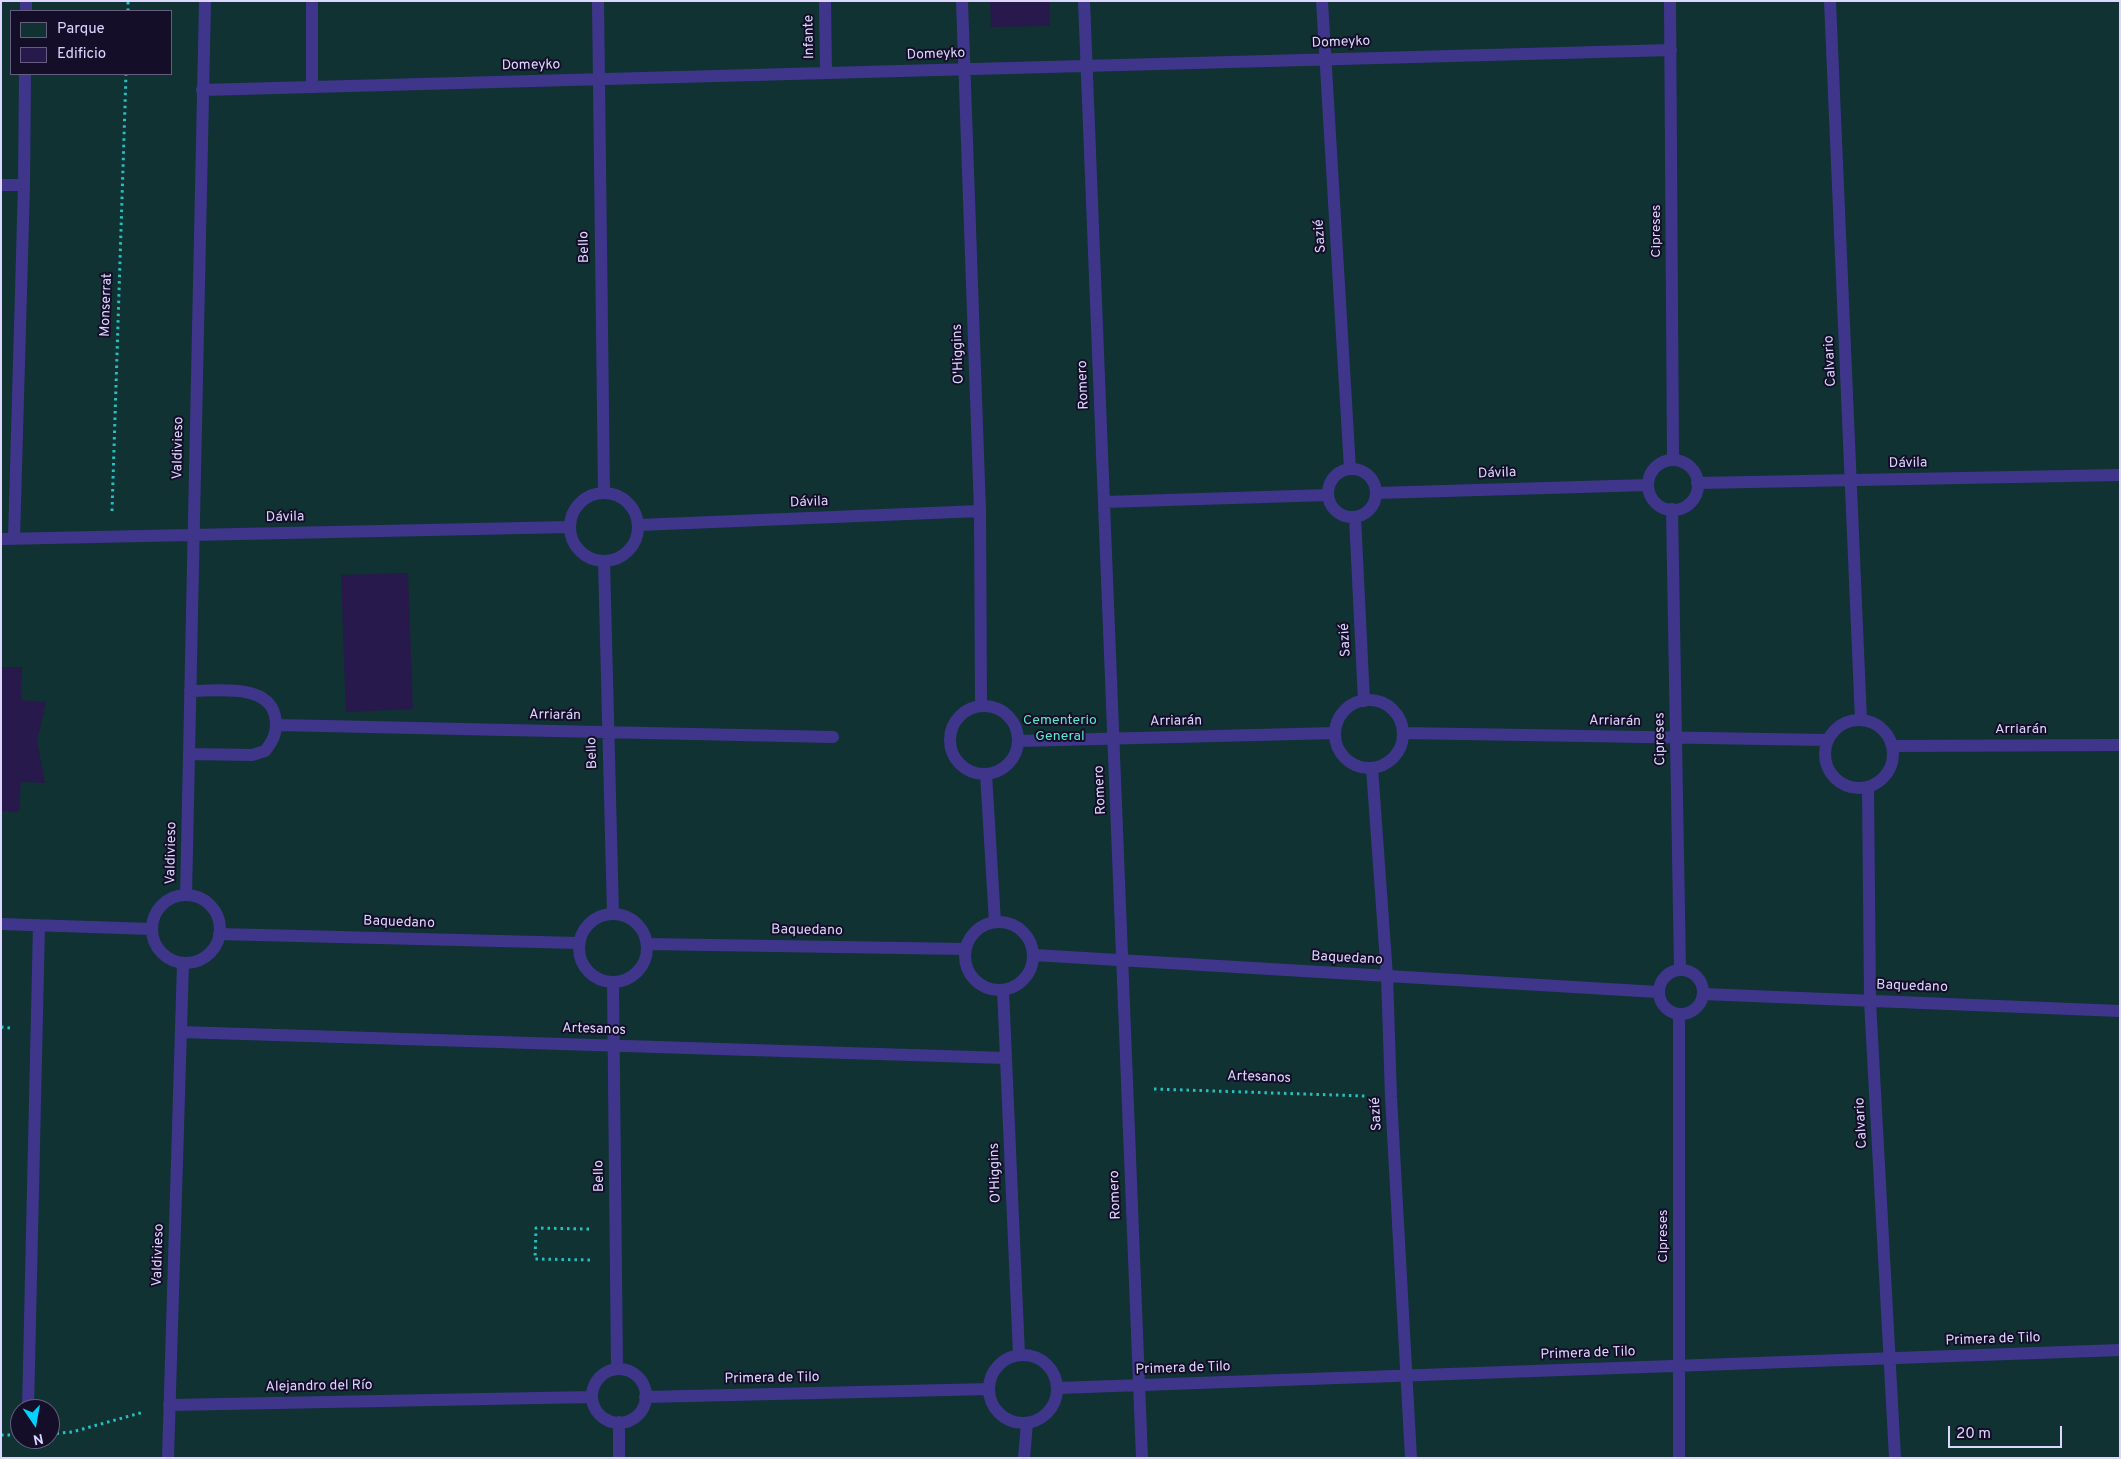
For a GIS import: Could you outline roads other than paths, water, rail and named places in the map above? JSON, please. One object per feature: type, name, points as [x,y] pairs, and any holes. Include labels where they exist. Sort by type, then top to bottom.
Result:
[{"type":"lane","name":"Valdivieso","points":[[186,895],[205,1]]},
{"type":"lane","points":[[312,1],[312,87]]},
{"type":"lane","name":"Bello","points":[[598,1],[604,493]]},
{"type":"lane","name":"Infante","points":[[824,1],[826,73]]},
{"type":"lane","name":"O'Higgins","points":[[962,1],[980,512],[981,706]]},
{"type":"lane","name":"Romero","points":[[1084,1],[1113,738],[1124,960],[1127,1088],[1142,1458]]},
{"type":"lane","name":"Sazié","points":[[1322,1],[1350,469]]},
{"type":"lane","name":"Cipreses","points":[[1670,1],[1673,460]]},
{"type":"lane","name":"Calvario","points":[[1830,1],[1861,720]]},
{"type":"lane","name":"Domeyko","points":[[202,90],[1671,50]]},
{"type":"lane","points":[[7,539],[24,185],[25,75]]},
{"type":"lane","points":[[1,185],[24,185]]},
{"type":"lane","points":[[1673,460],[1680,461],[1692,469],[1698,483],[1693,499],[1680,509],[1664,508],[1652,499],[1648,485],[1649,477],[1658,464],[1673,460]]},
{"type":"lane","points":[[1350,469],[1365,473],[1371,478],[1376,493],[1368,512],[1355,517],[1340,514],[1330,503],[1328,488],[1336,475],[1350,469]]},
{"type":"lane","name":"Dávila","points":[[1698,483],[2120,474]]},
{"type":"lane","name":"Dávila","points":[[1376,493],[1648,485]]},
{"type":"lane","points":[[604,493],[623,499],[631,506],[636,515],[638,525],[637,536],[633,546],[615,560],[604,561],[593,560],[576,547],[570,527],[576,507],[584,500],[604,493]]},
{"type":"lane","points":[[1104,502],[1328,495]]},
{"type":"lane","name":"Cipreses","points":[[1672,509],[1680,969]]},
{"type":"lane","name":"Dávila","points":[[638,525],[980,512]]},
{"type":"lane","name":"Sazié","points":[[1355,517],[1364,700]]},
{"type":"lane","name":"Dávila","points":[[7,539],[570,527]]},
{"type":"lane","name":"Bello","points":[[604,561],[613,914]]},
{"type":"lane","points":[[189,754],[252,755],[266,751],[274,739],[277,725],[273,709],[264,698],[251,692],[190,691]]},
{"type":"lane","points":[[1364,700],[1376,701],[1386,705],[1395,712],[1401,722],[1403,733],[1398,752],[1391,760],[1372,768],[1360,768],[1350,763],[1342,755],[1336,744],[1337,722],[1344,711],[1353,704],[1364,700]]},
{"type":"lane","points":[[981,706],[995,708],[1007,715],[1015,727],[1018,741],[1016,753],[1009,764],[998,771],[986,774],[973,773],[962,767],[954,757],[950,744],[951,732],[957,720],[967,710],[981,706]]},
{"type":"lane","points":[[1861,720],[1875,724],[1886,733],[1892,746],[1892,760],[1888,772],[1880,781],[1868,787],[1855,788],[1843,785],[1833,776],[1826,766],[1824,753],[1827,740],[1835,730],[1847,722],[1861,720]]},
{"type":"lane","name":"Arriarán","points":[[277,725],[834,737]]},
{"type":"lane","name":"Arriarán","points":[[1018,741],[1335,733]]},
{"type":"lane","name":"Arriarán","points":[[1403,733],[1827,740]]},
{"type":"lane","name":"Arriarán","points":[[1892,746],[2120,745]]},
{"type":"lane","name":"Sazié","points":[[1372,768],[1387,976],[1390,1097],[1411,1458]]},
{"type":"lane","points":[[986,774],[995,922]]},
{"type":"lane","name":"Calvario","points":[[1868,787],[1870,1001],[1895,1458]]},
{"type":"lane","points":[[186,895],[197,897],[211,907],[219,922],[220,934],[211,952],[193,962],[183,963],[173,961],[164,956],[153,939],[151,929],[153,919],[166,901],[186,895]]},
{"type":"lane","points":[[613,914],[631,920],[639,927],[647,944],[646,956],[641,967],[633,976],[623,981],[613,982],[600,980],[590,974],[583,966],[579,955],[579,943],[582,934],[594,920],[613,914]]},
{"type":"lane","points":[[995,922],[1009,923],[1022,930],[1030,941],[1034,955],[1031,967],[1025,978],[1015,986],[1003,990],[990,988],[979,983],[970,973],[965,962],[966,948],[971,936],[982,926],[995,922]]},
{"type":"lane","points":[[1,924],[151,929]]},
{"type":"lane","points":[[28,1399],[39,925]]},
{"type":"lane","name":"Baquedano","points":[[220,934],[579,943]]},
{"type":"lane","name":"Baquedano","points":[[647,944],[966,948]]},
{"type":"lane","name":"Baquedano","points":[[1034,955],[1658,992]]},
{"type":"lane","name":"Valdivieso","points":[[168,1458],[183,963]]},
{"type":"lane","points":[[1680,969],[1688,970],[1699,979],[1703,994],[1698,1006],[1692,1011],[1679,1014],[1666,1009],[1658,992],[1659,984],[1667,973],[1680,969]]},
{"type":"lane","name":"Bello","points":[[613,982],[617,1369]]},
{"type":"lane","name":"O'Higgins","points":[[1003,990],[1019,1355]]},
{"type":"lane","name":"Baquedano","points":[[1703,994],[2120,1011]]},
{"type":"lane","name":"Cipreses","points":[[1679,1014],[1679,1458]]},
{"type":"lane","name":"Artesanos","points":[[181,1032],[1006,1058]]},
{"type":"lane","name":"Primera de Tilo","points":[[1058,1388],[2120,1350]]},
{"type":"lane","points":[[1019,1355],[1030,1355],[1050,1367],[1058,1388],[1052,1407],[1046,1415],[1027,1423],[1005,1418],[991,1400],[989,1389],[990,1379],[1001,1363],[1019,1355]]},
{"type":"lane","points":[[617,1369],[634,1374],[645,1388],[646,1397],[640,1412],[634,1418],[611,1422],[603,1418],[593,1405],[592,1389],[602,1374],[617,1369]]},
{"type":"lane","name":"Primera de Tilo","points":[[646,1397],[989,1389]]},
{"type":"lane","name":"Alejandro del Río","points":[[169,1405],[592,1397]]},
{"type":"lane","points":[[618,1458],[619,1422]]},
{"type":"lane","points":[[1024,1458],[1027,1423]]},
{"type":"park label","name":"Cementerio General","points":[[1060,730]]}]
